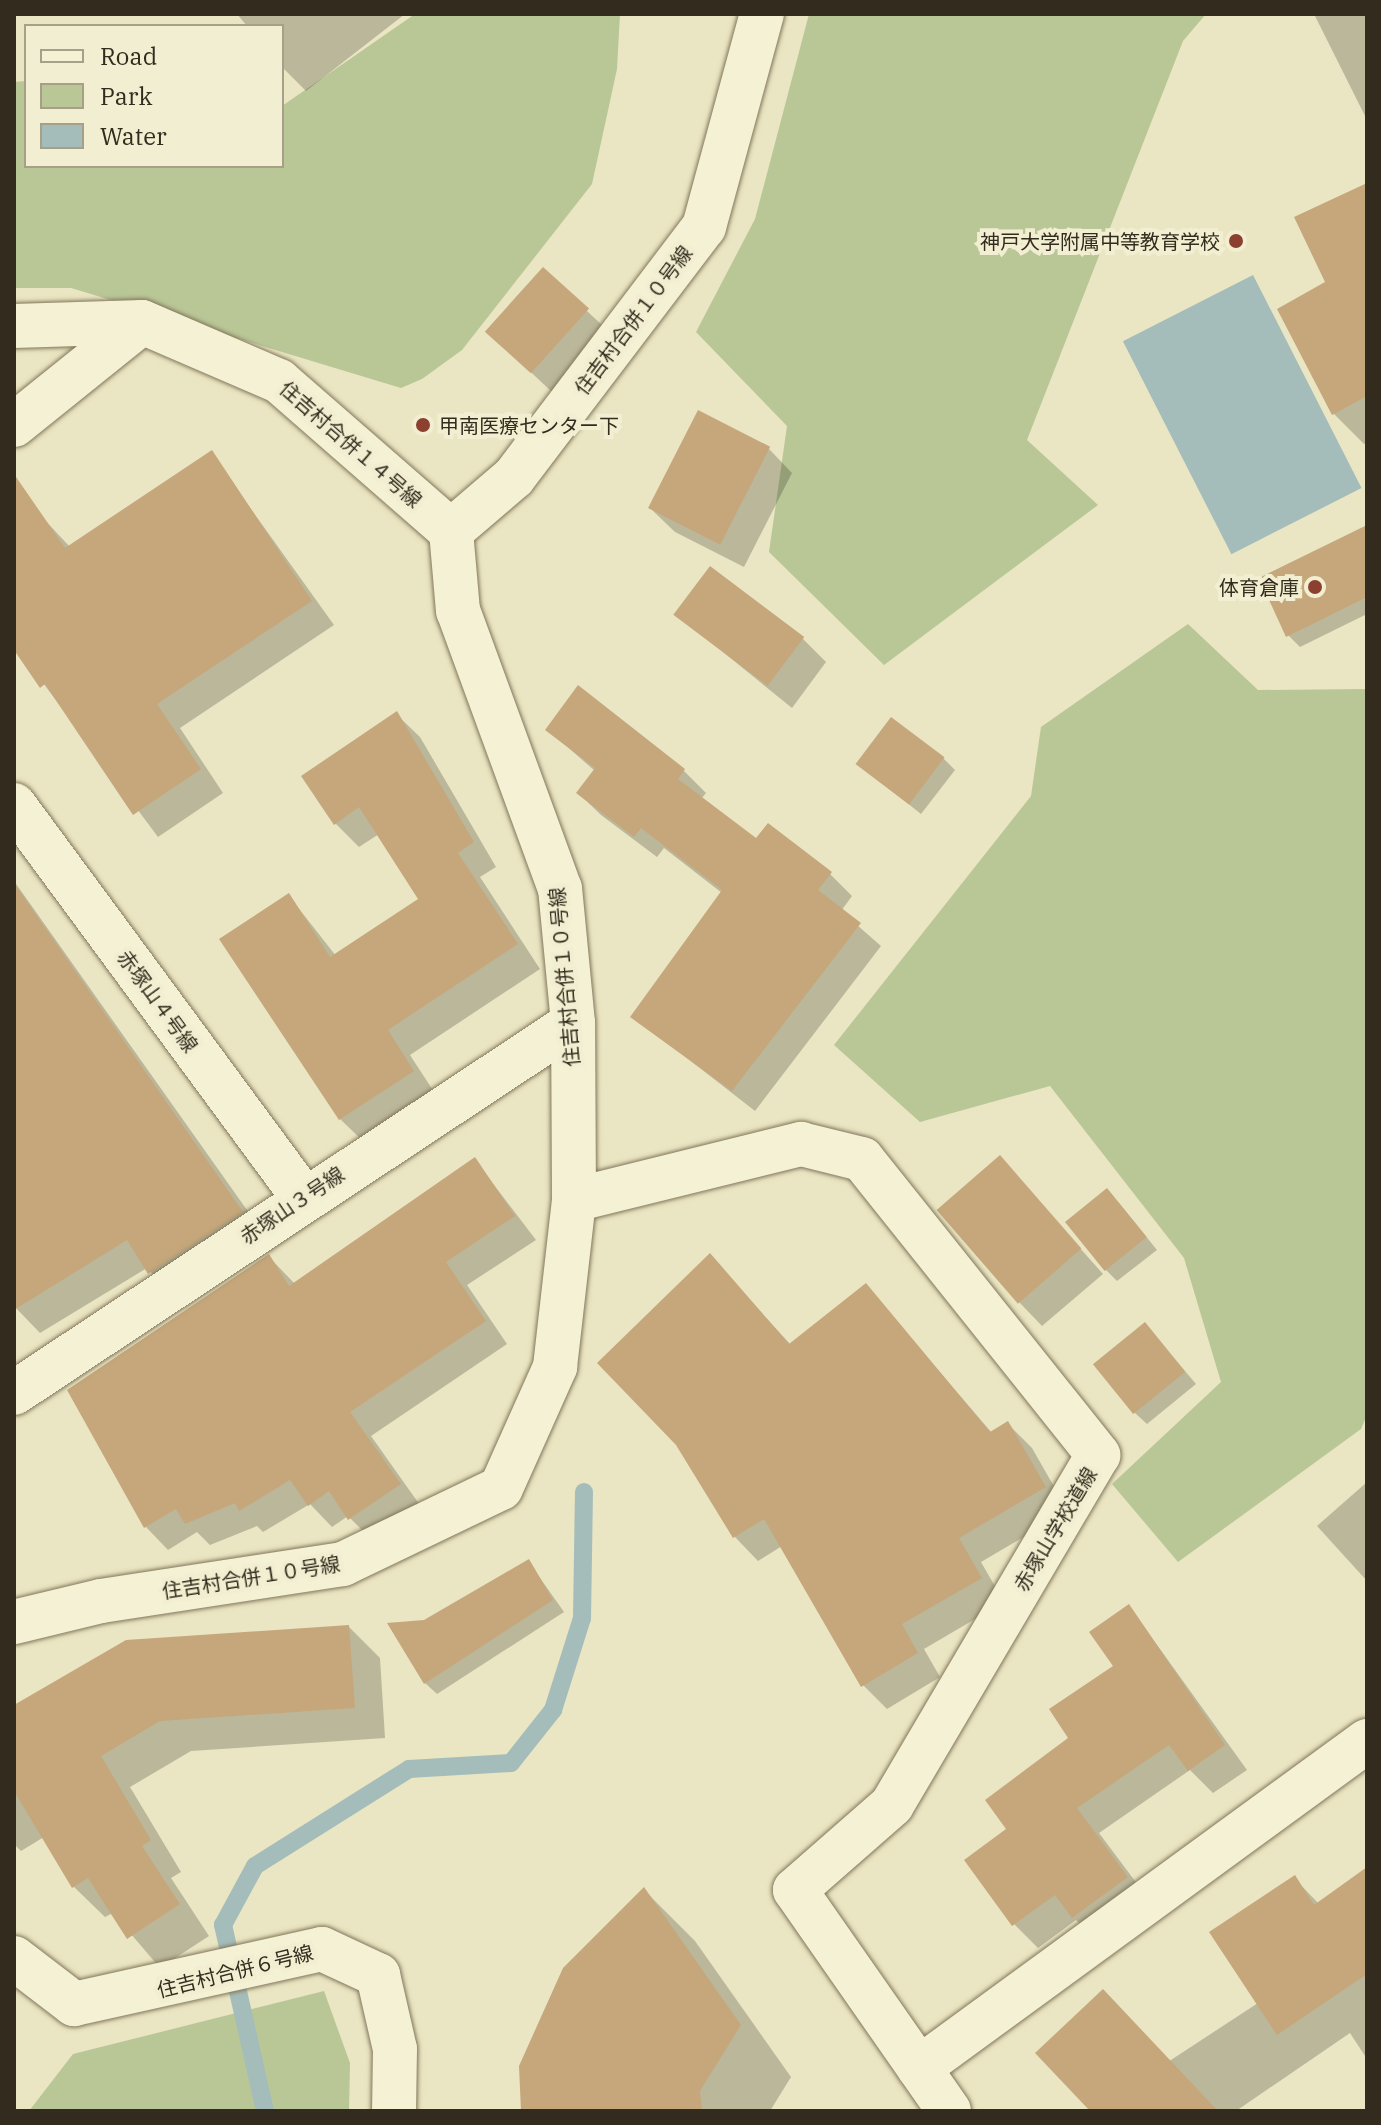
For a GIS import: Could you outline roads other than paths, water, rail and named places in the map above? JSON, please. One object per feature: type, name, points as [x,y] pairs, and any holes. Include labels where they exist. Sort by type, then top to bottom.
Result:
[{"type":"street","name":"住吉村合併１０号線","points":[[14,1622],[101,1601],[343,1564],[501,1488],[555,1367],[574,1200],[573,1023],[560,889],[458,611],[451,531],[514,477],[704,227],[762,14]]},
{"type":"street","name":"住吉村合併１４号線","points":[[14,326],[142,322],[279,381],[451,531]]},
{"type":"street","points":[[14,425],[142,322]]},
{"type":"street","name":"赤塚山４号線","points":[[14,805],[303,1197]]},
{"type":"street","name":"赤塚山３号線","points":[[14,1393],[303,1197],[573,1023]]},
{"type":"street","name":"赤塚山学校道線","points":[[574,1200],[801,1144],[862,1159],[1098,1455],[892,1805],[795,1890],[949,2111]]},
{"type":"street","points":[[919,2068],[1367,1741]]},
{"type":"street","name":"住吉村合併６号線","points":[[14,1958],[74,2004],[197,1981],[322,1949],[378,1975],[395,2049],[394,2111]]},
{"type":"water","points":[[1253,275],[1362,488],[1231,554],[1123,341]]},
{"type":"waterway","points":[[265,2111],[223,1925],[255,1866],[409,1769],[511,1763],[553,1710],[582,1618],[584,1492]]},
{"type":"place","name":"神戸大学附属中等教育学校","points":[[1236,241]]},
{"type":"place","name":"甲南医療センター下","points":[[423,425]]},
{"type":"place","name":"体育倉庫","points":[[1315,587]]}]
